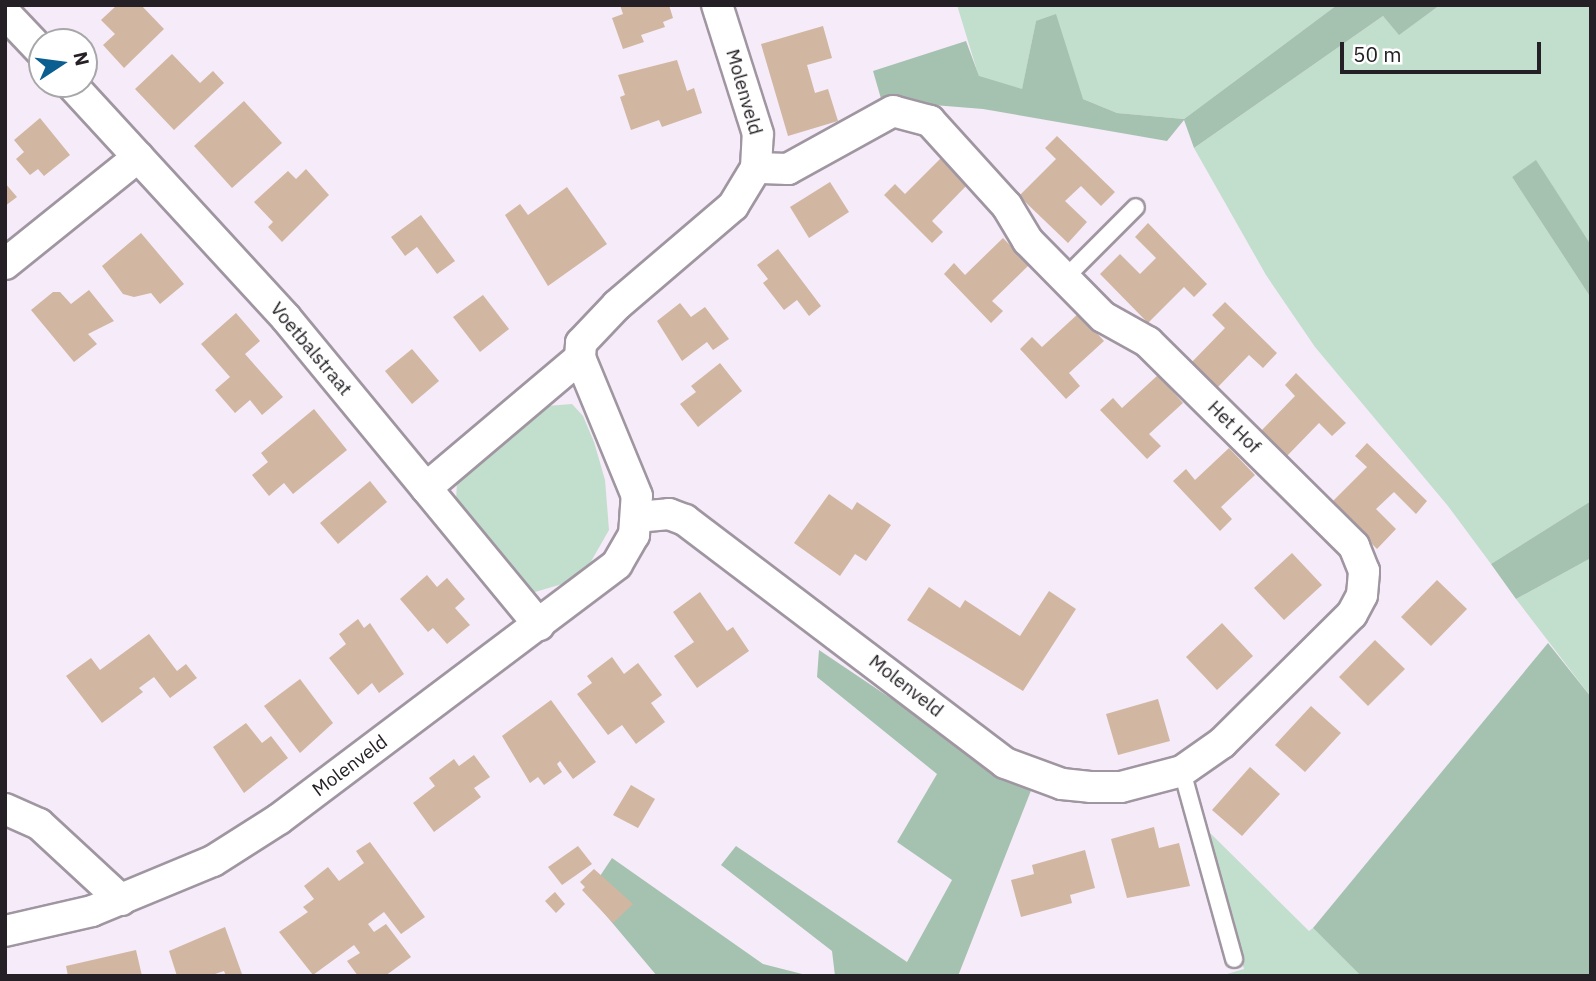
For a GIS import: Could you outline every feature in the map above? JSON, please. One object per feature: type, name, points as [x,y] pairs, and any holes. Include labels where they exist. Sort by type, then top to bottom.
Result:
[{"type":"street","name":"Molenveld","points":[[426,488],[580,358],[587,334],[733,206],[756,167],[758,134],[717,5]]},
{"type":"street","points":[[8,22],[28,40]]},
{"type":"street","name":"Voetbalstraat","points":[[84,98],[286,318],[539,625]]},
{"type":"street","name":"Het Hof","points":[[756,167],[788,169],[879,115],[908,113],[930,121],[1007,206],[1028,241],[1103,317],[1149,342],[1361,558],[1366,582],[1352,614],[1222,743],[1182,771],[1121,788],[1062,784],[1035,776]]},
{"type":"street","points":[[5,264],[138,157]]},
{"type":"street","name":"Molenveld","points":[[5,932],[121,900],[213,861],[279,819],[617,564],[630,546],[637,496],[580,358]]},
{"type":"street","name":"Molenveld","points":[[636,517],[669,514],[685,520],[1005,763],[1035,776]]},
{"type":"street","points":[[5,809],[39,824],[121,900]]},
{"type":"lane","points":[[1065,278],[1136,207]]},
{"type":"lane","points":[[1182,771],[1234,959]]},
{"type":"green space","points":[[957,5],[1337,5],[1184,119],[1117,113],[1083,99],[1036,21],[1022,90],[979,77]]},
{"type":"green space","points":[[1337,5],[1440,5],[1399,35],[1383,16],[1194,148],[1184,120],[1167,141],[983,109],[921,104],[906,98],[882,102],[873,71],[966,41],[979,76],[1022,89],[1036,21],[1056,14],[1083,99],[1117,113],[1184,119]]},
{"type":"green space","points":[[1440,5],[1591,5],[1591,245],[1536,161],[1512,177],[1591,298],[1591,501],[1491,564],[1448,506],[1315,347],[1266,275],[1194,148],[1383,16],[1399,34]]},
{"type":"green space","points":[[1536,160],[1591,245],[1591,298],[1512,177]]},
{"type":"green space","points":[[572,404],[583,416],[594,442],[605,480],[609,530],[589,565],[569,582],[535,592],[518,585],[462,514],[456,501],[457,482],[467,469],[547,406]]},
{"type":"green space","points":[[1591,501],[1591,558],[1516,599],[1491,564]]},
{"type":"green space","points":[[1591,558],[1591,697],[1516,599]]},
{"type":"green space","points":[[1548,643],[1591,697],[1591,976],[1361,976],[1313,928]]},
{"type":"green space","points":[[819,650],[990,765],[1032,788],[958,976],[835,976],[832,951],[721,865],[736,846],[907,962],[952,880],[897,842],[937,774],[817,677]]},
{"type":"green space","points":[[1207,830],[1309,931],[1313,928],[1361,976],[1220,976],[1244,969]]},
{"type":"green space","points":[[612,858],[763,964],[810,976],[657,976],[588,894]]},
{"type":"building","points":[[117,5],[141,5],[164,29],[124,68],[103,45],[115,34],[101,20]]},
{"type":"building","points":[[620,5],[669,5],[673,18],[663,22],[665,27],[641,35],[644,42],[623,49],[612,18],[623,14]]},
{"type":"building","points":[[823,26],[832,58],[807,65],[815,93],[828,89],[838,121],[788,136],[761,44]]},
{"type":"building","points":[[172,54],[200,83],[213,71],[224,83],[174,130],[135,89]]},
{"type":"building","points":[[677,60],[687,91],[694,88],[702,113],[662,127],[659,120],[631,130],[620,97],[625,95],[618,75]]},
{"type":"building","points":[[244,101],[282,143],[232,188],[194,146]]},
{"type":"building","points":[[40,118],[70,155],[44,176],[38,169],[30,175],[16,159],[24,152],[14,140]]},
{"type":"building","points":[[1057,136],[1115,192],[1101,206],[1081,186],[1065,201],[1087,222],[1068,243],[1019,196],[1056,159],[1045,148]]},
{"type":"building","points":[[942,157],[968,184],[932,221],[943,232],[932,243],[884,195],[895,184],[905,194]]},
{"type":"building","points":[[306,169],[329,195],[282,242],[268,227],[273,222],[254,202],[288,171],[296,179]]},
{"type":"building","points":[[830,182],[849,212],[809,238],[790,207]]},
{"type":"building","points":[[5,183],[17,197],[5,206]]},
{"type":"building","points":[[567,187],[607,244],[548,286],[505,215],[520,204],[528,215]]},
{"type":"building","points":[[421,215],[455,261],[437,274],[417,247],[405,256],[391,237]]},
{"type":"building","points":[[1148,223],[1207,284],[1194,297],[1184,287],[1148,323],[1100,274],[1120,254],[1140,274],[1156,258],[1135,237]]},
{"type":"building","points":[[141,233],[184,284],[160,304],[151,293],[134,297],[123,294],[102,266]]},
{"type":"building","points":[[1003,238],[1029,265],[992,301],[1003,311],[991,323],[944,274],[954,263],[965,275]]},
{"type":"building","points":[[778,249],[821,306],[809,316],[797,300],[784,310],[763,283],[768,279],[757,265]]},
{"type":"building","points":[[89,290],[114,321],[88,334],[97,344],[74,362],[31,310],[53,292],[60,292],[71,304]]},
{"type":"building","points":[[483,295],[509,329],[480,352],[453,317]]},
{"type":"building","points":[[1225,302],[1277,353],[1263,368],[1249,355],[1216,389],[1190,364],[1225,328],[1212,315]]},
{"type":"building","points":[[680,303],[691,317],[705,307],[729,339],[713,350],[707,342],[682,361],[657,321]]},
{"type":"building","points":[[236,313],[260,341],[245,354],[283,397],[262,415],[250,400],[235,413],[215,390],[230,377],[201,344]]},
{"type":"building","points":[[1079,313],[1104,341],[1069,373],[1080,386],[1066,399],[1020,349],[1032,337],[1042,347]]},
{"type":"building","points":[[412,349],[439,381],[412,404],[385,371]]},
{"type":"building","points":[[720,363],[742,391],[698,427],[680,404],[696,392],[691,386]]},
{"type":"building","points":[[1296,373],[1346,423],[1332,436],[1319,423],[1286,457],[1260,432],[1295,396],[1285,385]]},
{"type":"building","points":[[1158,375],[1183,403],[1149,434],[1161,446],[1147,459],[1100,410],[1113,398],[1122,408]]},
{"type":"building","points":[[314,409],[347,450],[293,494],[284,483],[269,496],[252,475],[268,462],[261,453]]},
{"type":"building","points":[[1367,443],[1427,501],[1416,514],[1394,492],[1376,509],[1396,529],[1377,549],[1331,503],[1367,467],[1355,456]]},
{"type":"building","points":[[1229,448],[1255,475],[1221,507],[1232,519],[1220,531],[1173,481],[1186,469],[1195,480]]},
{"type":"building","points":[[370,481],[387,502],[338,544],[320,523]]},
{"type":"building","points":[[829,494],[852,510],[857,502],[891,525],[866,561],[855,554],[840,576],[794,543]]},
{"type":"building","points":[[1292,553],[1322,585],[1284,620],[1254,588]]},
{"type":"building","points":[[427,575],[437,587],[447,578],[465,599],[455,608],[470,625],[447,644],[433,628],[428,632],[400,599]]},
{"type":"building","points":[[1437,580],[1467,609],[1431,646],[1401,617]]},
{"type":"building","points":[[929,587],[960,608],[965,600],[1020,636],[1049,591],[1076,609],[1023,691],[907,620]]},
{"type":"building","points":[[700,592],[727,631],[733,627],[749,651],[697,688],[674,656],[694,642],[673,612]]},
{"type":"building","points":[[358,619],[364,628],[370,623],[404,674],[379,693],[372,683],[358,695],[329,658],[346,644],[339,634]]},
{"type":"building","points":[[1222,623],[1253,656],[1217,690],[1186,657]]},
{"type":"building","points":[[149,634],[177,671],[186,664],[197,678],[170,698],[154,677],[139,688],[143,692],[102,723],[66,676],[91,658],[100,670]]},
{"type":"building","points":[[1375,640],[1405,669],[1368,706],[1339,677]]},
{"type":"building","points":[[612,657],[624,674],[638,663],[662,695],[651,703],[665,722],[636,744],[622,725],[608,735],[577,694],[592,683],[587,676]]},
{"type":"building","points":[[300,679],[333,723],[300,753],[264,706]]},
{"type":"building","points":[[1158,699],[1170,741],[1118,755],[1106,714]]},
{"type":"building","points":[[551,700],[596,762],[573,779],[560,761],[557,764],[562,772],[544,785],[538,777],[530,783],[502,736]]},
{"type":"building","points":[[1311,706],[1341,733],[1305,772],[1275,745]]},
{"type":"building","points":[[246,723],[262,743],[271,736],[288,758],[244,793],[213,747]]},
{"type":"building","points":[[474,755],[490,777],[474,788],[481,797],[434,832],[413,803],[435,786],[429,778],[454,759],[459,766]]},
{"type":"building","points":[[1250,767],[1280,794],[1242,836],[1212,810]]},
{"type":"building","points":[[631,785],[655,799],[638,828],[613,815]]},
{"type":"building","points":[[1154,827],[1159,848],[1179,843],[1190,886],[1127,898],[1111,839]]},
{"type":"building","points":[[370,842],[425,917],[401,934],[384,912],[368,924],[374,932],[386,924],[411,957],[385,976],[358,976],[347,961],[360,953],[354,945],[313,975],[279,932],[308,912],[303,907],[314,899],[304,886],[328,867],[339,881],[364,863],[356,851]]},
{"type":"building","points":[[578,846],[592,864],[562,885],[548,867]]},
{"type":"building","points":[[1085,850],[1095,888],[1070,895],[1072,903],[1021,917],[1011,880],[1034,874],[1032,865]]},
{"type":"building","points":[[594,869],[633,904],[613,923],[582,890],[585,887],[580,882]]},
{"type":"building","points":[[555,892],[565,904],[556,913],[545,901]]},
{"type":"building","points":[[225,927],[242,974],[226,976],[224,971],[209,976],[177,976],[169,951]]},
{"type":"building","points":[[136,950],[142,976],[68,976],[66,966]]}]
